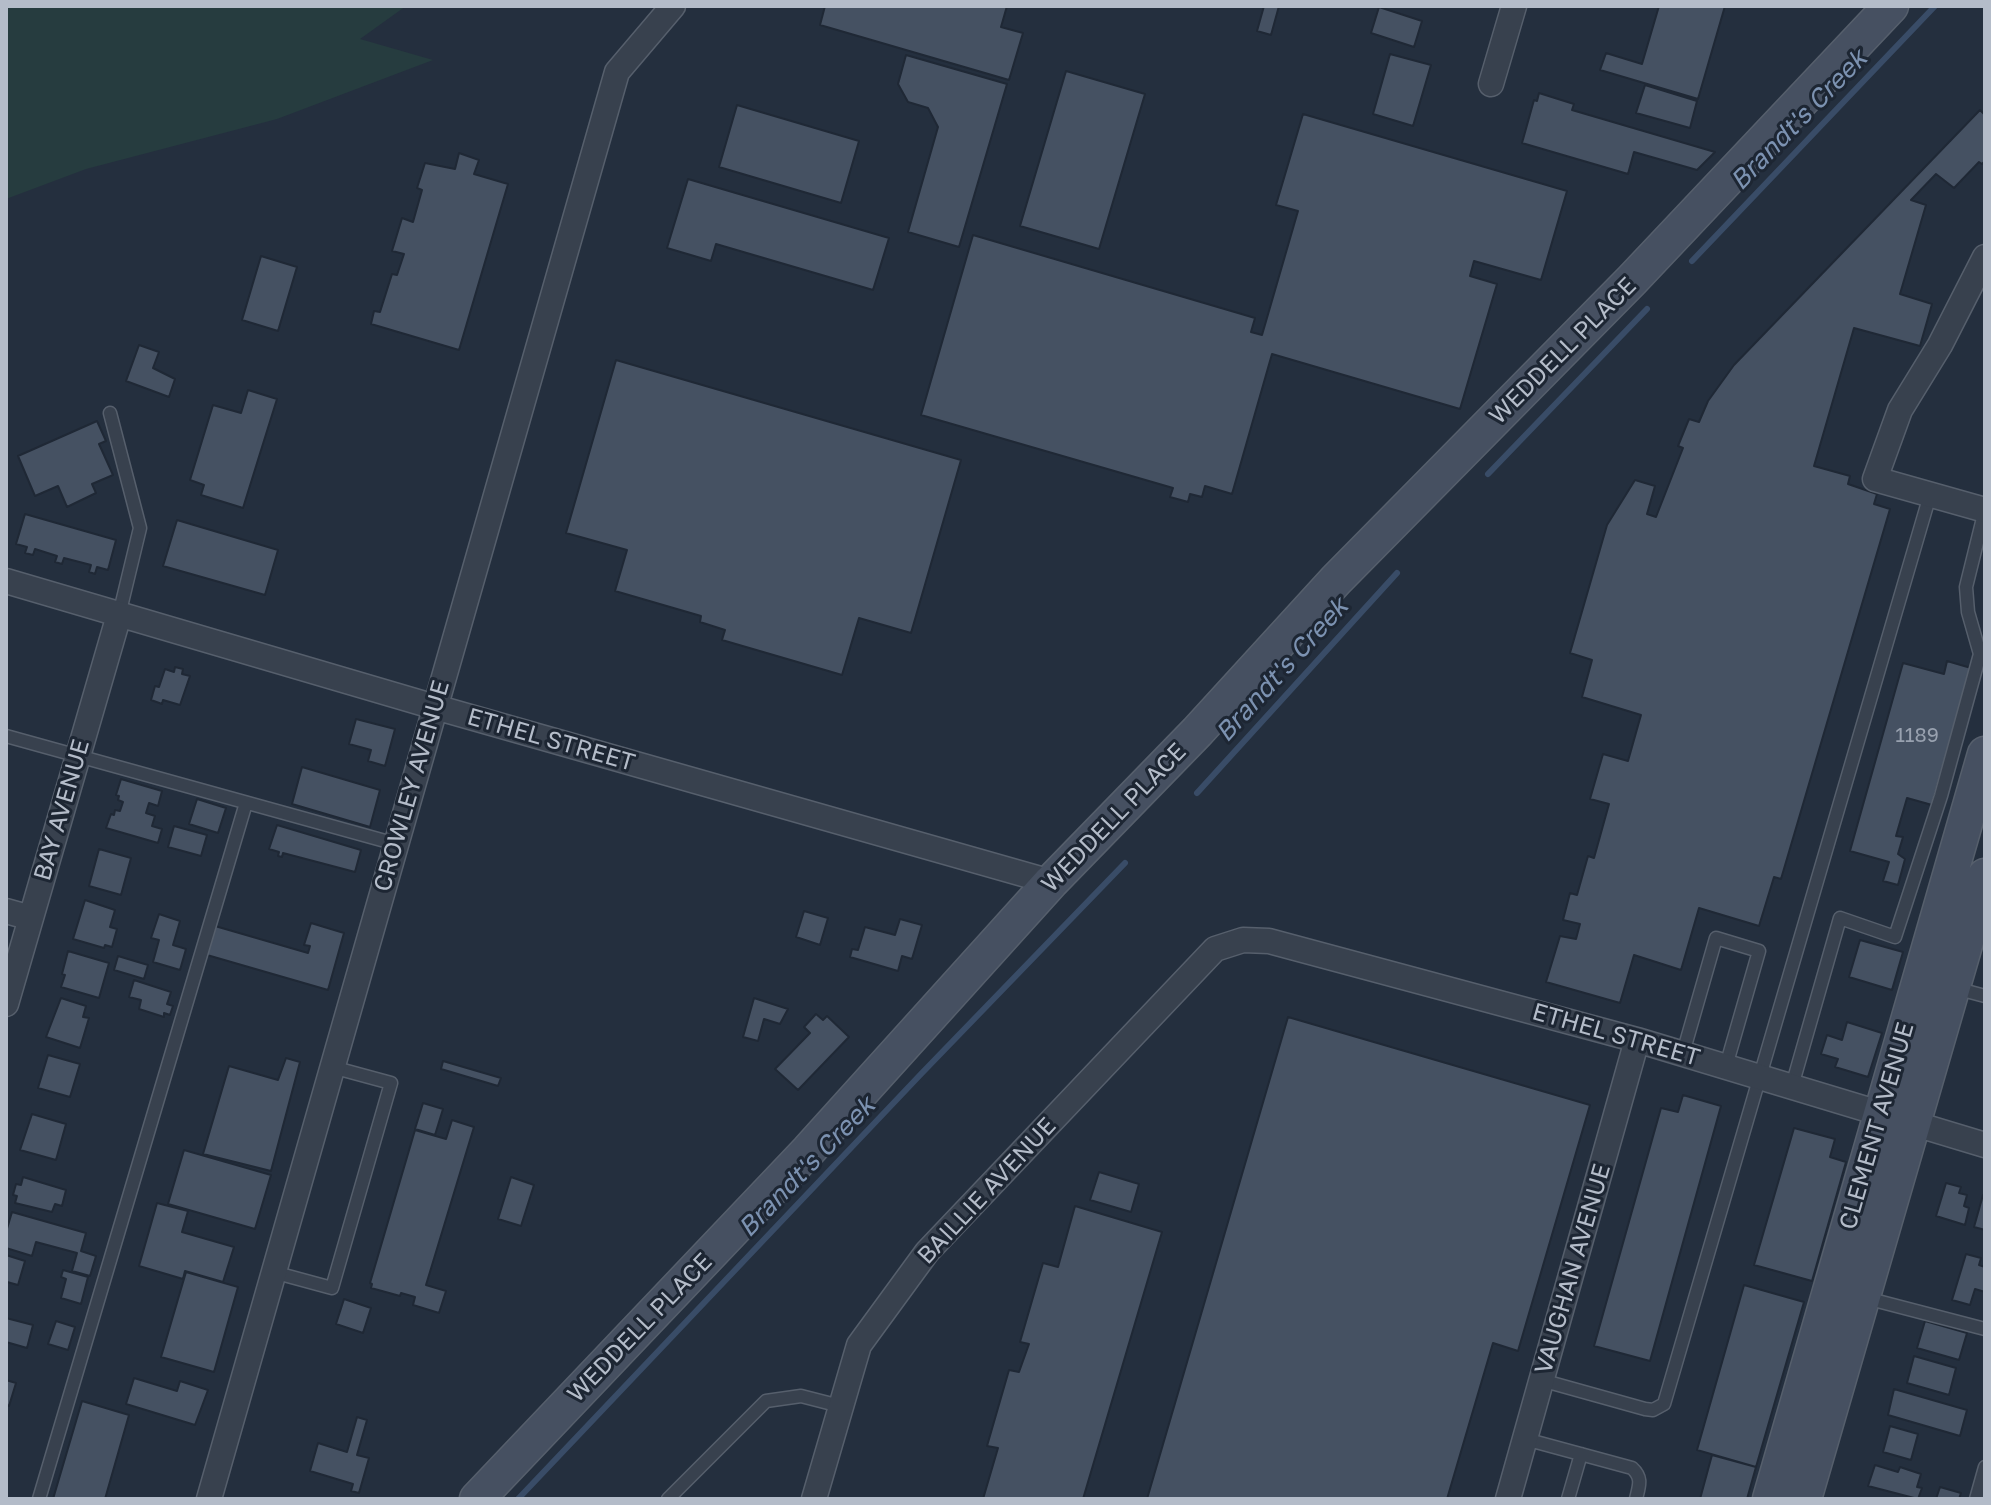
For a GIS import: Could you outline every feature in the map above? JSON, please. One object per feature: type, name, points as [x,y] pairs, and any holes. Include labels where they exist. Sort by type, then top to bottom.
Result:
[{"type":"street","name":"CROWLEY AVENUE","points":[[209,1499],[617,72],[673,6]]},
{"type":"street","points":[[1491,84],[1514,6]]},
{"type":"street","name":"WEDDELL PLACE","points":[[477,1499],[808,1151],[1051,882],[1197,732],[1336,580],[1632,280],[1891,6]]},
{"type":"street","points":[[1985,257],[1940,345],[1900,410],[1875,479],[1985,510]]},
{"type":"street","name":"ETHEL STREET","points":[[6,581],[1051,882]]},
{"type":"street","name":"BAY AVENUE","points":[[6,1004],[119,615]]},
{"type":"street","name":"CLEMENT AVENUE","points":[[1804,1499],[1863,1297],[1897,1118],[1912,942],[1985,754]]},
{"type":"street","name":"CLEMENT AVENUE","points":[[1770,1499],[1897,1118],[1952,987],[1985,876]]},
{"type":"street","points":[[6,911],[31,918]]},
{"type":"street","name":"ETHEL STREET","points":[[1243,940],[1269,941],[1637,1040],[1985,1145]]},
{"type":"street","name":"BAILLIE AVENUE","points":[[814,1499],[859,1345],[927,1252],[1215,949],[1243,940]]},
{"type":"street","name":"VAUGHAN AVENUE","points":[[1508,1499],[1637,1040]]},
{"type":"lane","points":[[110,413],[140,528],[119,615]]},
{"type":"lane","points":[[1541,1380],[1645,1409],[1653,1410],[1664,1404],[1930,495]]},
{"type":"lane","points":[[1792,1086],[1840,918],[1912,942],[1941,796],[1980,654],[1968,612],[1966,587],[1985,510]]},
{"type":"lane","points":[[6,736],[396,844]]},
{"type":"lane","points":[[39,1499],[246,803]]},
{"type":"lane","points":[[1683,1053],[1716,938],[1759,951],[1726,1066]]},
{"type":"lane","points":[[1952,987],[1985,996]]},
{"type":"lane","points":[[273,1272],[332,1288],[391,1083],[332,1067]]},
{"type":"lane","points":[[1863,1297],[1985,1329]]},
{"type":"lane","points":[[668,1499],[766,1401],[801,1396],[840,1406]]},
{"type":"lane","points":[[1525,1439],[1632,1468],[1638,1474],[1640,1484],[1636,1499]]},
{"type":"lane","points":[[1568,1499],[1581,1454]]},
{"type":"lane","points":[[1976,1499],[1985,1467]]},
{"type":"green space","points":[[6,6],[406,6],[360,39],[433,60],[277,119],[86,169],[6,199]]},
{"type":"building","points":[[825,6],[1007,6],[1001,27],[1023,33],[1009,80],[820,25]]},
{"type":"building","points":[[1264,6],[1279,6],[1271,35],[1257,31]]},
{"type":"building","points":[[1659,6],[1725,6],[1698,99],[1600,70],[1606,53],[1642,64]]},
{"type":"building","points":[[1379,7],[1422,21],[1414,47],[1371,33]]},
{"type":"building","points":[[1390,54],[1431,65],[1413,126],[1373,114]]},
{"type":"building","points":[[906,55],[1007,84],[959,247],[908,232],[938,127],[928,108],[908,102],[898,84]]},
{"type":"building","points":[[1066,71],[1145,94],[1099,249],[1020,226]]},
{"type":"building","points":[[1645,85],[1697,101],[1690,128],[1636,113]]},
{"type":"building","points":[[1539,93],[1574,104],[1572,110],[1715,152],[1697,170],[1634,152],[1628,174],[1522,143],[1534,100],[1537,101]]},
{"type":"building","points":[[737,105],[859,141],[841,203],[719,167]]},
{"type":"building","points":[[1980,110],[1985,115],[1985,161],[1982,164],[1979,162],[1954,188],[1936,174],[1911,200],[1926,205],[1900,294],[1932,304],[1920,346],[1854,328],[1814,466],[1850,476],[1848,484],[1877,494],[1874,504],[1890,509],[1781,879],[1774,877],[1759,926],[1699,908],[1681,970],[1634,955],[1620,1003],[1546,982],[1560,936],[1576,939],[1580,924],[1563,920],[1570,893],[1577,895],[1588,856],[1594,858],[1609,804],[1590,799],[1603,754],[1628,761],[1641,715],[1582,697],[1592,660],[1570,653],[1607,525],[1635,480],[1655,486],[1647,514],[1656,517],[1683,448],[1678,446],[1689,419],[1699,422],[1708,401],[1734,365]]},
{"type":"building","points":[[1303,114],[1567,191],[1541,280],[1474,261],[1470,276],[1497,284],[1460,409],[1272,354],[1232,494],[1205,486],[1202,497],[1190,494],[1188,502],[1170,497],[1173,488],[921,415],[973,235],[1255,318],[1251,332],[1262,335],[1298,211],[1276,205]]},
{"type":"building","points":[[459,153],[479,160],[474,174],[508,184],[459,350],[371,324],[374,311],[380,312],[392,274],[397,275],[404,254],[392,251],[402,218],[413,222],[422,190],[417,188],[425,163],[455,169]]},
{"type":"building","points":[[688,179],[889,238],[873,290],[716,244],[711,261],[667,248]]},
{"type":"building","points":[[261,256],[297,267],[278,331],[242,320]]},
{"type":"building","points":[[139,345],[159,352],[153,368],[175,379],[169,397],[126,381]]},
{"type":"building","points":[[616,360],[961,460],[911,633],[859,618],[842,675],[722,640],[725,630],[700,622],[701,616],[615,591],[627,550],[566,533]]},
{"type":"building","points":[[248,390],[277,399],[243,508],[201,495],[204,485],[190,480],[213,405],[241,413]]},
{"type":"building","points":[[97,421],[106,441],[99,444],[113,475],[92,484],[96,493],[67,507],[58,486],[35,496],[18,456]]},
{"type":"building","points":[[25,514],[116,540],[108,570],[97,567],[95,574],[89,572],[91,565],[64,558],[62,564],[55,562],[57,556],[35,549],[33,555],[25,553],[27,547],[16,544]]},
{"type":"building","points":[[177,520],[278,550],[265,595],[163,566]]},
{"type":"building","points":[[1947,661],[1971,668],[1932,805],[1907,798],[1896,836],[1903,837],[1898,854],[1905,859],[1898,885],[1883,881],[1889,862],[1850,851],[1903,663],[1944,674]]},
{"type":"building","points":[[175,667],[183,669],[182,674],[190,676],[180,705],[151,700],[165,669],[174,672]]},
{"type":"building","points":[[356,719],[395,729],[385,766],[368,761],[371,750],[349,744]]},
{"type":"building","points":[[302,767],[380,790],[370,827],[292,804]]},
{"type":"building","points":[[121,779],[162,791],[158,806],[149,803],[146,813],[155,816],[152,826],[162,829],[158,843],[106,828],[111,814],[114,815],[115,810],[120,811],[123,802],[116,795]]},
{"type":"building","points":[[197,799],[226,808],[218,833],[189,824]]},
{"type":"building","points":[[277,825],[361,850],[355,872],[283,853],[282,857],[278,856],[279,852],[269,849]]},
{"type":"building","points":[[174,826],[207,835],[201,856],[168,847]]},
{"type":"building","points":[[99,849],[131,858],[121,895],[89,886]]},
{"type":"building","points":[[85,900],[115,910],[110,927],[117,929],[112,947],[105,945],[104,948],[73,939]]},
{"type":"building","points":[[804,911],[828,918],[820,945],[796,937]]},
{"type":"building","points":[[159,914],[180,921],[173,945],[186,949],[180,970],[153,962],[159,940],[151,938]]},
{"type":"building","points":[[900,919],[922,925],[912,959],[902,956],[898,971],[850,957],[852,949],[858,950],[865,927],[895,935]]},
{"type":"building","points":[[311,923],[344,933],[328,990],[207,955],[215,926],[308,953],[310,946],[304,945]]},
{"type":"building","points":[[1860,940],[1903,952],[1892,990],[1849,977]]},
{"type":"building","points":[[68,951],[109,963],[99,998],[61,987]]},
{"type":"building","points":[[118,956],[148,965],[144,979],[114,970]]},
{"type":"building","points":[[134,980],[171,992],[167,1004],[173,1006],[170,1015],[164,1013],[164,1017],[139,1009],[141,1000],[129,997]]},
{"type":"building","points":[[61,998],[86,1006],[83,1017],[89,1018],[80,1048],[46,1037]]},
{"type":"building","points":[[754,998],[788,1009],[780,1024],[764,1019],[758,1041],[743,1037]]},
{"type":"building","points":[[816,1014],[823,1020],[827,1016],[849,1037],[798,1090],[775,1069],[810,1033],[804,1027]]},
{"type":"building","points":[[1288,1017],[1590,1105],[1518,1351],[1493,1343],[1447,1499],[1147,1499]]},
{"type":"building","points":[[1847,1022],[1882,1033],[1868,1077],[1835,1067],[1838,1059],[1821,1054],[1827,1035],[1842,1040]]},
{"type":"building","points":[[48,1055],[80,1064],[70,1097],[38,1088]]},
{"type":"building","points":[[286,1058],[300,1062],[271,1171],[203,1154],[229,1066],[278,1080]]},
{"type":"building","points":[[443,1061],[501,1078],[498,1086],[441,1069]]},
{"type":"building","points":[[1683,1095],[1721,1106],[1650,1361],[1594,1346],[1661,1108],[1678,1112]]},
{"type":"building","points":[[423,1103],[443,1109],[435,1135],[415,1129]]},
{"type":"building","points":[[32,1114],[66,1124],[56,1160],[20,1150]]},
{"type":"building","points":[[452,1120],[474,1127],[426,1285],[446,1291],[439,1313],[413,1305],[415,1297],[371,1288],[370,1283],[415,1130],[446,1139]]},
{"type":"building","points":[[1794,1128],[1835,1139],[1830,1157],[1846,1162],[1812,1281],[1754,1265]]},
{"type":"building","points":[[184,1150],[271,1175],[255,1229],[168,1204]]},
{"type":"building","points":[[1099,1172],[1139,1184],[1131,1212],[1090,1200]]},
{"type":"building","points":[[23,1177],[66,1190],[62,1206],[55,1204],[52,1212],[15,1203],[17,1196],[13,1195],[16,1184],[21,1185]]},
{"type":"building","points":[[511,1177],[534,1185],[521,1226],[498,1219]]},
{"type":"building","points":[[1946,1183],[1961,1187],[1959,1193],[1967,1195],[1964,1206],[1969,1208],[1965,1225],[1936,1216]]},
{"type":"building","points":[[1985,1195],[1985,1230],[1974,1227]]},
{"type":"building","points":[[157,1203],[188,1211],[182,1232],[234,1247],[223,1282],[185,1271],[183,1279],[139,1266]]},
{"type":"building","points":[[1075,1206],[1162,1232],[1083,1499],[983,1499],[998,1448],[987,1446],[1009,1370],[1019,1372],[1029,1344],[1020,1342],[1043,1263],[1058,1267]]},
{"type":"building","points":[[12,1212],[86,1233],[81,1251],[96,1256],[90,1276],[72,1271],[77,1253],[36,1242],[32,1256],[6,1248],[6,1232]]},
{"type":"building","points":[[1966,1254],[1981,1258],[1979,1265],[1985,1267],[1985,1292],[1975,1289],[1970,1305],[1952,1300]]},
{"type":"building","points":[[6,1255],[25,1261],[18,1285],[7,1282]]},
{"type":"building","points":[[63,1270],[88,1277],[81,1304],[61,1298],[66,1279],[61,1277]]},
{"type":"building","points":[[186,1272],[238,1287],[214,1372],[161,1357]]},
{"type":"building","points":[[1744,1285],[1804,1302],[1756,1467],[1697,1450]]},
{"type":"building","points":[[344,1299],[371,1308],[363,1333],[336,1324]]},
{"type":"building","points":[[6,1318],[33,1325],[27,1348],[6,1342]]},
{"type":"building","points":[[56,1321],[75,1327],[68,1350],[48,1344]]},
{"type":"building","points":[[1925,1321],[1967,1333],[1959,1360],[1917,1348]]},
{"type":"building","points":[[1914,1356],[1956,1368],[1949,1395],[1907,1383]]},
{"type":"building","points":[[134,1378],[177,1391],[180,1381],[208,1390],[195,1425],[126,1404]]},
{"type":"building","points":[[6,1380],[16,1383],[9,1406],[6,1404]]},
{"type":"building","points":[[1894,1389],[1967,1410],[1960,1436],[1888,1415]]},
{"type":"building","points":[[82,1401],[129,1415],[105,1499],[53,1499]]},
{"type":"building","points":[[357,1417],[367,1420],[357,1455],[369,1458],[359,1493],[351,1491],[353,1484],[310,1471],[318,1443],[347,1452]]},
{"type":"building","points":[[1890,1426],[1918,1434],[1911,1460],[1883,1452]]},
{"type":"building","points":[[1712,1455],[1756,1467],[1747,1499],[1700,1499]]},
{"type":"building","points":[[1875,1465],[1898,1472],[1900,1467],[1921,1474],[1917,1487],[1922,1488],[1918,1499],[1868,1486]]},
{"type":"building","points":[[1940,1487],[1961,1493],[1959,1499],[1936,1499]]},
{"type":"waterway","name":"Brandt's Creek","points":[[1692,261],[1935,6]]},
{"type":"waterway","name":"Brandt's Creek","points":[[1488,474],[1647,309]]},
{"type":"waterway","name":"Brandt's Creek","points":[[1197,793],[1397,573]]},
{"type":"waterway","name":"Brandt's Creek","points":[[518,1499],[1125,863]]}]
